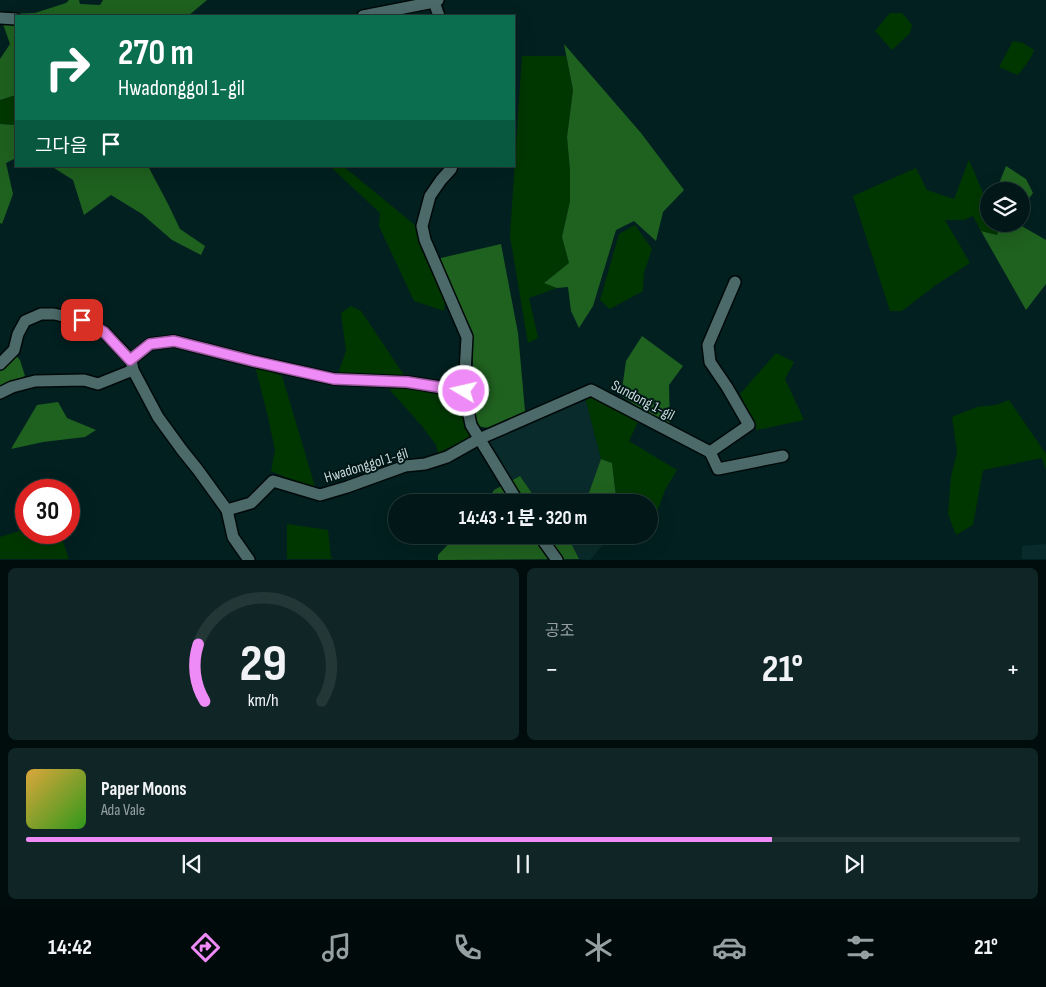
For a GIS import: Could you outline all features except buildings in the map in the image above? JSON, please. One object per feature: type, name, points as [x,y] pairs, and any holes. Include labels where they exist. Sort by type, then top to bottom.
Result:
[{"type":"street","points":[[374,15],[397,13],[436,1],[439,15]]},
{"type":"street","points":[[0,18],[15,19]]},
{"type":"street","points":[[451,167],[430,196],[422,226],[425,240],[467,337],[464,391],[471,425],[513,494]]},
{"type":"street","points":[[710,452],[749,425],[710,362],[708,345],[735,282]]},
{"type":"street","points":[[0,364],[14,350],[18,334],[25,321],[41,314],[54,314],[82,320],[104,332],[132,365],[158,417],[228,510],[233,537],[249,560]]},
{"type":"street","points":[[0,393],[12,387],[35,381],[84,380],[98,384],[132,365],[150,344],[174,341],[334,379],[407,382],[464,391]]},
{"type":"street","name":"Sundong 1-gil","points":[[479,438],[590,390],[710,452],[718,469],[783,456]]},
{"type":"street","name":"Hwadonggol 1-gil","points":[[228,510],[251,503],[273,481],[320,495],[405,466],[425,464],[447,457],[479,438]]},
{"type":"street","points":[[545,544],[557,560]]},
{"type":"shaded area","points":[[585,397],[601,459],[588,494],[532,494],[520,476],[512,480],[488,442],[496,436]]},
{"type":"shaded area","points":[[572,544],[603,544],[590,560],[579,559]]},
{"type":"shaded area","points":[[1046,544],[1046,559],[1022,559],[1022,546]]},
{"type":"green space","points":[[69,0],[79,0],[80,4],[100,5],[103,0],[207,0],[189,15],[15,15],[15,95],[0,100],[0,59],[10,44],[3,24],[3,14],[35,13],[66,3]]},
{"type":"green space","points":[[890,13],[902,13],[912,25],[910,33],[892,50],[875,31]]},
{"type":"green space","points":[[1013,41],[1023,43],[1034,50],[1018,75],[999,67]]},
{"type":"green space","points":[[564,44],[641,133],[684,190],[663,212],[656,241],[634,221],[616,230],[593,306],[579,328],[571,311],[568,287],[557,288],[544,283],[569,263],[562,237],[570,201],[567,137],[573,90]]},
{"type":"green space","points":[[522,56],[566,56],[573,90],[567,137],[570,201],[562,237],[569,263],[545,282],[557,288],[529,298],[538,338],[528,343],[510,236]]},
{"type":"green space","points":[[15,95],[15,125],[0,124],[0,100]]},
{"type":"green space","points":[[0,124],[15,125],[15,158],[6,163],[13,194],[2,224],[0,223]]},
{"type":"green space","points":[[969,160],[980,186],[980,229],[973,216],[964,220],[945,220],[970,263],[936,285],[902,311],[890,311],[853,196],[916,168],[927,190],[954,199]]},
{"type":"green space","points":[[1006,166],[1026,179],[1028,182],[1000,182]]},
{"type":"green space","points":[[53,167],[149,167],[180,229],[205,246],[201,255],[172,240],[142,214],[111,195],[84,215],[73,180]]},
{"type":"green space","points":[[335,167],[344,167],[416,226],[445,300],[444,311],[414,301],[379,226],[380,213],[333,169]]},
{"type":"green space","points":[[635,225],[652,249],[644,273],[643,291],[610,309],[600,300],[619,234]]},
{"type":"green space","points":[[1030,231],[1046,240],[1046,284],[1026,310],[982,232],[997,235],[998,232]]},
{"type":"green space","points":[[985,232],[998,232],[997,235]]},
{"type":"green space","points":[[501,244],[518,333],[525,411],[488,428],[478,426],[473,406],[473,333],[441,265],[441,258]]},
{"type":"green space","points":[[351,306],[361,311],[406,378],[338,374],[346,351],[341,313]]},
{"type":"green space","points":[[642,336],[683,366],[669,385],[670,427],[621,396],[626,361]]},
{"type":"green space","points":[[10,349],[20,360],[25,376],[0,388],[0,358]]},
{"type":"green space","points":[[776,353],[794,362],[785,379],[804,420],[757,430],[740,394]]},
{"type":"green space","points":[[255,366],[282,376],[316,490],[271,471],[275,450]]},
{"type":"green space","points":[[409,388],[460,396],[471,437],[438,453],[436,445],[421,425],[389,389]]},
{"type":"green space","points":[[590,394],[639,420],[629,441],[677,470],[665,490],[658,509],[658,494],[616,494],[612,463],[601,459],[585,397]]},
{"type":"green space","points":[[1009,400],[1046,454],[1046,470],[1042,458],[983,470],[973,525],[956,535],[948,514],[951,477],[957,452],[952,417],[977,407],[996,405]]},
{"type":"green space","points":[[58,402],[67,418],[96,430],[85,437],[43,442],[11,449],[37,405]]},
{"type":"green space","points":[[601,459],[612,463],[616,494],[588,494]]},
{"type":"green space","points":[[520,476],[532,494],[492,494],[494,490]]},
{"type":"green space","points":[[287,524],[328,530],[331,557],[333,559],[287,559]]},
{"type":"green space","points":[[15,532],[15,544],[64,544],[69,559],[0,559],[0,537]]},
{"type":"green space","points":[[448,544],[572,544],[579,559],[438,560],[438,555]]},
{"type":"route","points":[[82,320],[104,332],[130,360],[150,344],[174,341],[334,379],[407,382],[464,391]]}]
